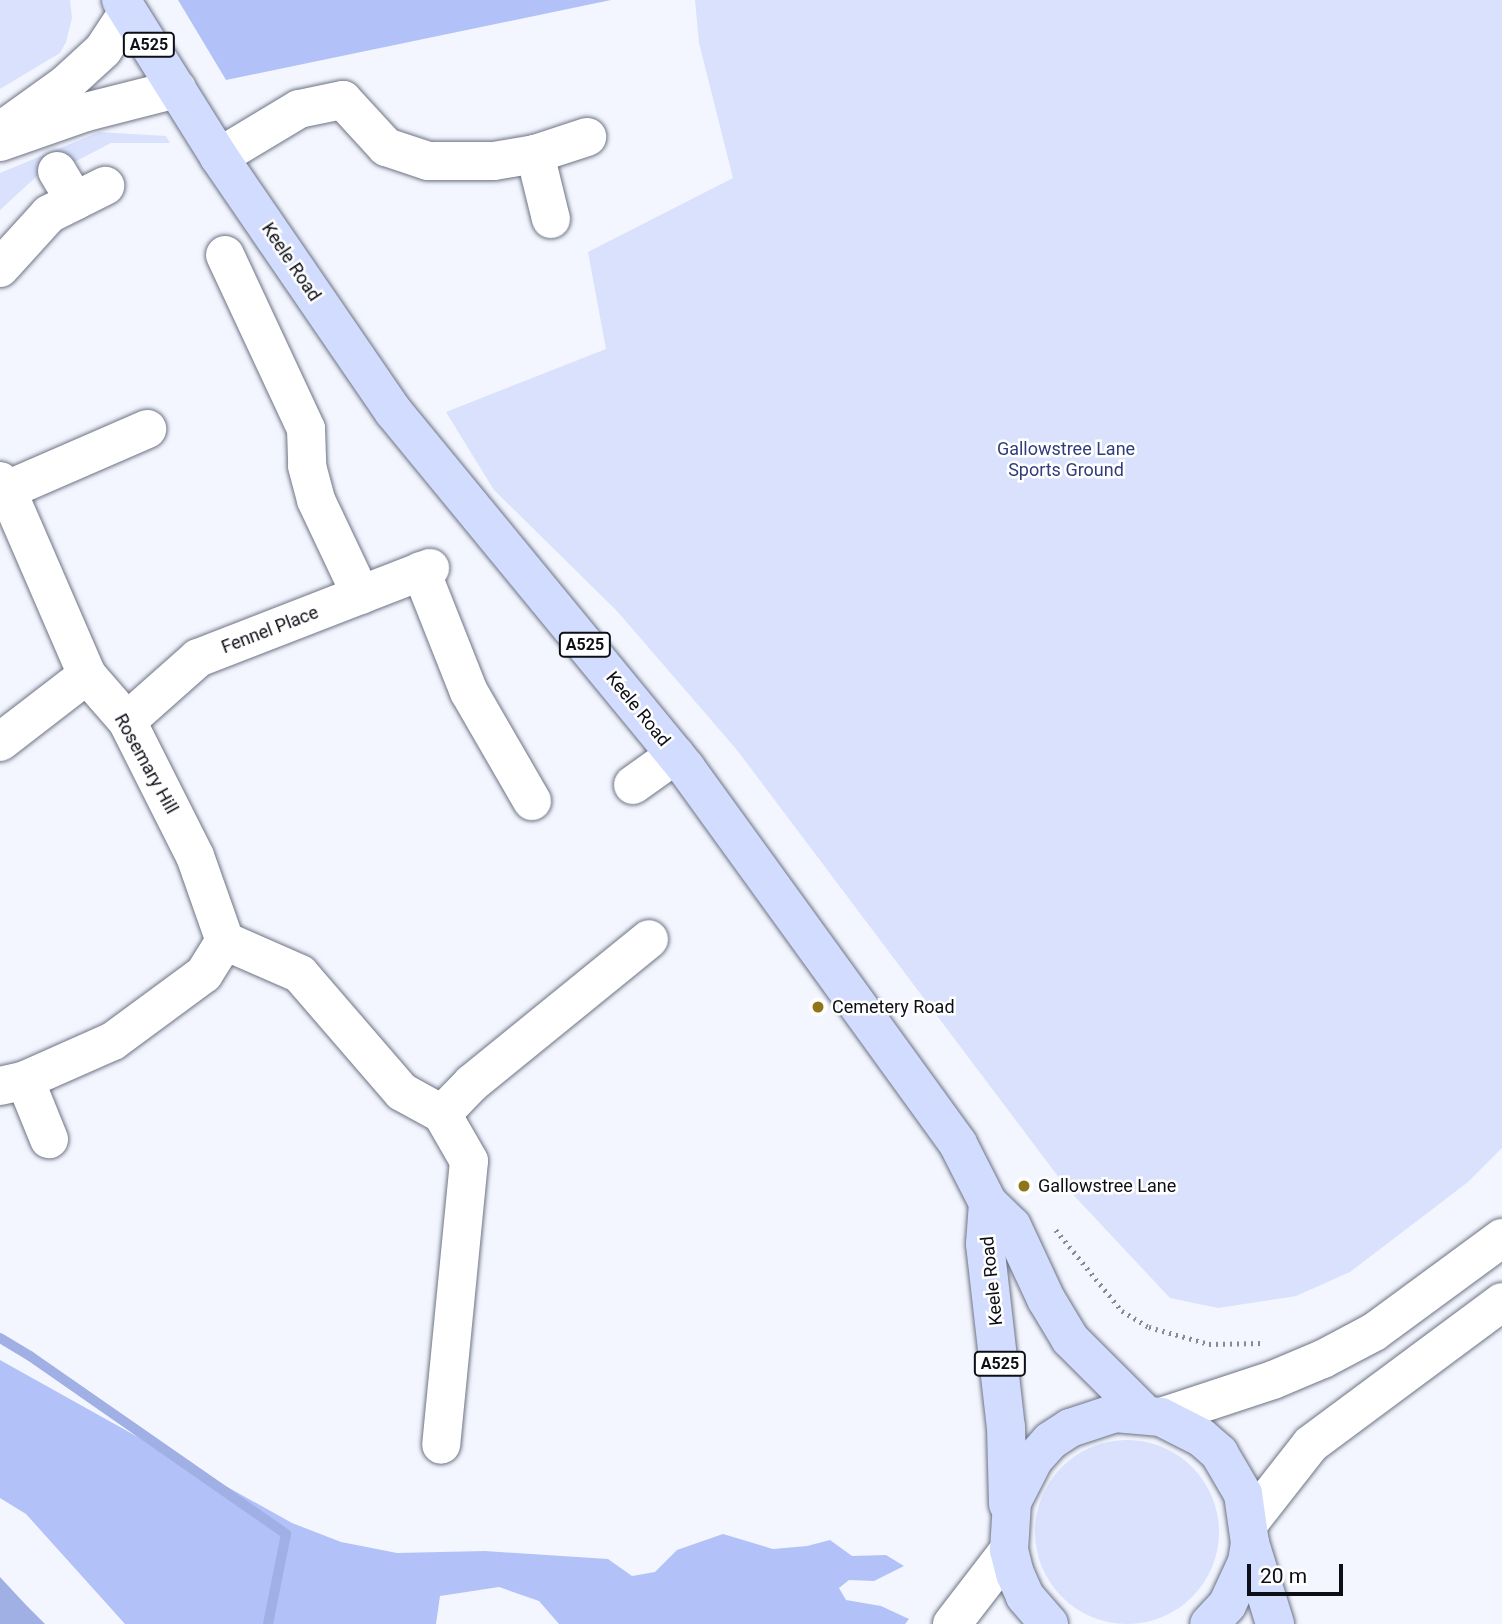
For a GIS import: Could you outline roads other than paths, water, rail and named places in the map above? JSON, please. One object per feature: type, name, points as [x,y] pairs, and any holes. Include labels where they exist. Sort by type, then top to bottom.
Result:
[{"type":"main road","name":"Keele Road","points":[[125,6],[219,158],[393,411],[676,755],[958,1144],[988,1203],[1012,1226],[1046,1299],[1070,1339],[1153,1415]]},
{"type":"main road","name":"Keele Road","points":[[988,1203],[985,1244],[1006,1427],[1009,1538]]},
{"type":"main road","points":[[1049,1624],[1025,1596],[1015,1574],[1009,1538],[1012,1502],[1021,1479],[1034,1459],[1051,1441],[1092,1418],[1115,1413],[1153,1415],[1192,1432],[1219,1453],[1243,1494],[1250,1533],[1275,1624]]},
{"type":"main road","points":[[1209,1624],[1239,1585],[1250,1533]]},
{"type":"street","name":"Keele Road","points":[[0,131],[66,84],[103,50],[125,6]]},
{"type":"street","points":[[0,142],[86,112],[177,89]]},
{"type":"street","points":[[219,158],[299,109],[343,100],[386,147],[428,161],[470,163],[535,153],[587,137]]},
{"type":"street","points":[[535,153],[551,219]]},
{"type":"street","points":[[0,268],[49,214],[79,186]]},
{"type":"street","points":[[225,255],[306,429],[307,466],[316,500],[361,595]]},
{"type":"street","points":[[4,485],[147,429]]},
{"type":"street","name":"Rosemary Hill","points":[[4,485],[87,675],[127,721],[195,856],[225,941]]},
{"type":"street","name":"Fennel Place","points":[[127,721],[198,658],[426,570],[469,692],[531,801]]},
{"type":"street","points":[[0,742],[87,675]]},
{"type":"street","points":[[633,785],[676,755]]},
{"type":"street","points":[[442,1114],[472,1083],[649,939]]},
{"type":"street","points":[[49,1139],[13,1083],[113,1041],[204,974],[225,941],[300,974],[402,1092],[442,1114],[469,1161],[441,1446]]},
{"type":"street","points":[[1153,1415],[1273,1380],[1333,1354],[1374,1332],[1502,1238]]},
{"type":"street","points":[[1250,1533],[1311,1444],[1502,1302]]},
{"type":"street","points":[[952,1624],[1009,1538]]},
{"type":"waterway","points":[[0,1338],[30,1356],[286,1534],[268,1624]]},
{"type":"place","name":"Cemetery Road","points":[[818,1007]]},
{"type":"place","name":"Gallowstree Lane","points":[[1024,1186]]},
{"type":"park label","name":"Gallowstree Lane Sports Ground","points":[[1066,460]]}]
